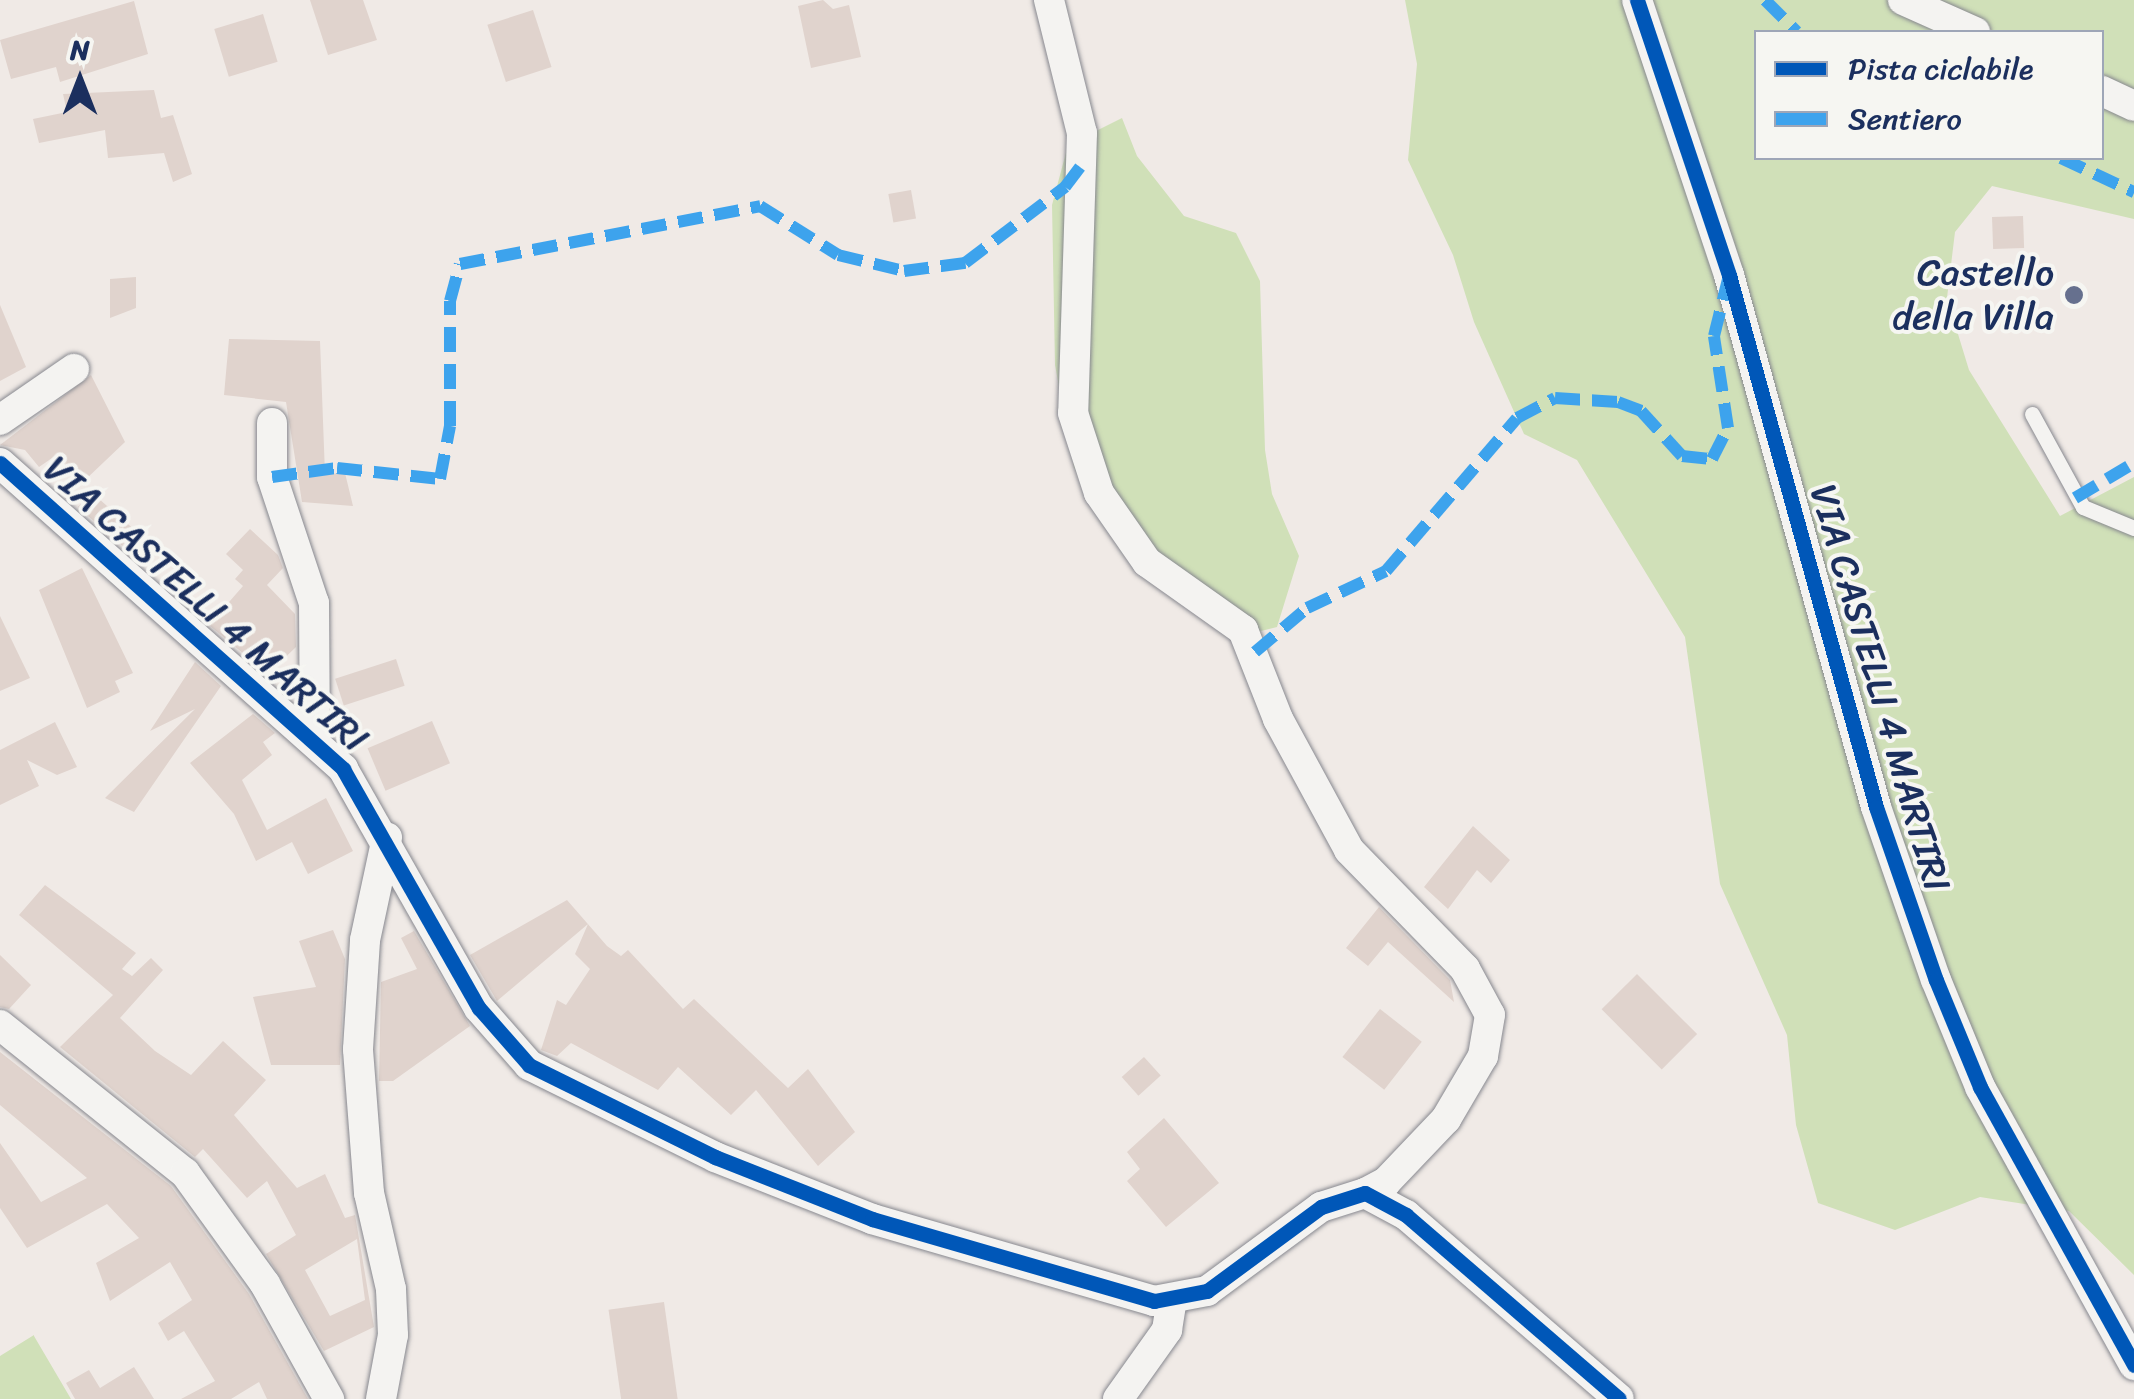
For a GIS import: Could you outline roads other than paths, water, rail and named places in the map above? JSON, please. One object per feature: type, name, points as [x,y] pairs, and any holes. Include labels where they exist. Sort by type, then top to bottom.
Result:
[{"type":"street","name":"VIA CASTELLI 4 MARTIRI","points":[[1638,0],[1729,274],[1876,807],[1936,980],[1980,1087],[2134,1365]]},
{"type":"street","points":[[1904,0],[1971,30]]},
{"type":"street","points":[[1043,3],[1082,133],[1073,414],[1099,494],[1147,562],[1242,630],[1278,719],[1348,850],[1458,961],[1490,1015],[1483,1056],[1446,1120],[1386,1182],[1365,1193],[1330,1202],[1234,1274],[1172,1300],[1168,1330],[1118,1399]]},
{"type":"street","points":[[2104,91],[2134,106]]},
{"type":"street","points":[[0,420],[74,369]]},
{"type":"street","name":"VIA CASTELLI 4 MARTIRI","points":[[272,423],[272,478],[314,603],[315,740]]},
{"type":"street","name":"VIA CASTELLI 4 MARTIRI","points":[[0,463],[315,740],[387,837],[479,1008],[530,1065],[715,1157],[890,1225],[1071,1282],[1172,1300]]},
{"type":"street","points":[[381,1399],[392,1336],[390,1289],[370,1193],[358,1066],[365,940],[387,837]]},
{"type":"street","points":[[0,1026],[185,1173],[265,1284],[329,1399]]},
{"type":"street","points":[[1365,1193],[1406,1215],[1619,1399]]},
{"type":"lane","points":[[2032,414],[2083,507],[2134,528]]},
{"type":"place","name":"Castello della Villa","points":[[2074,295]]}]
